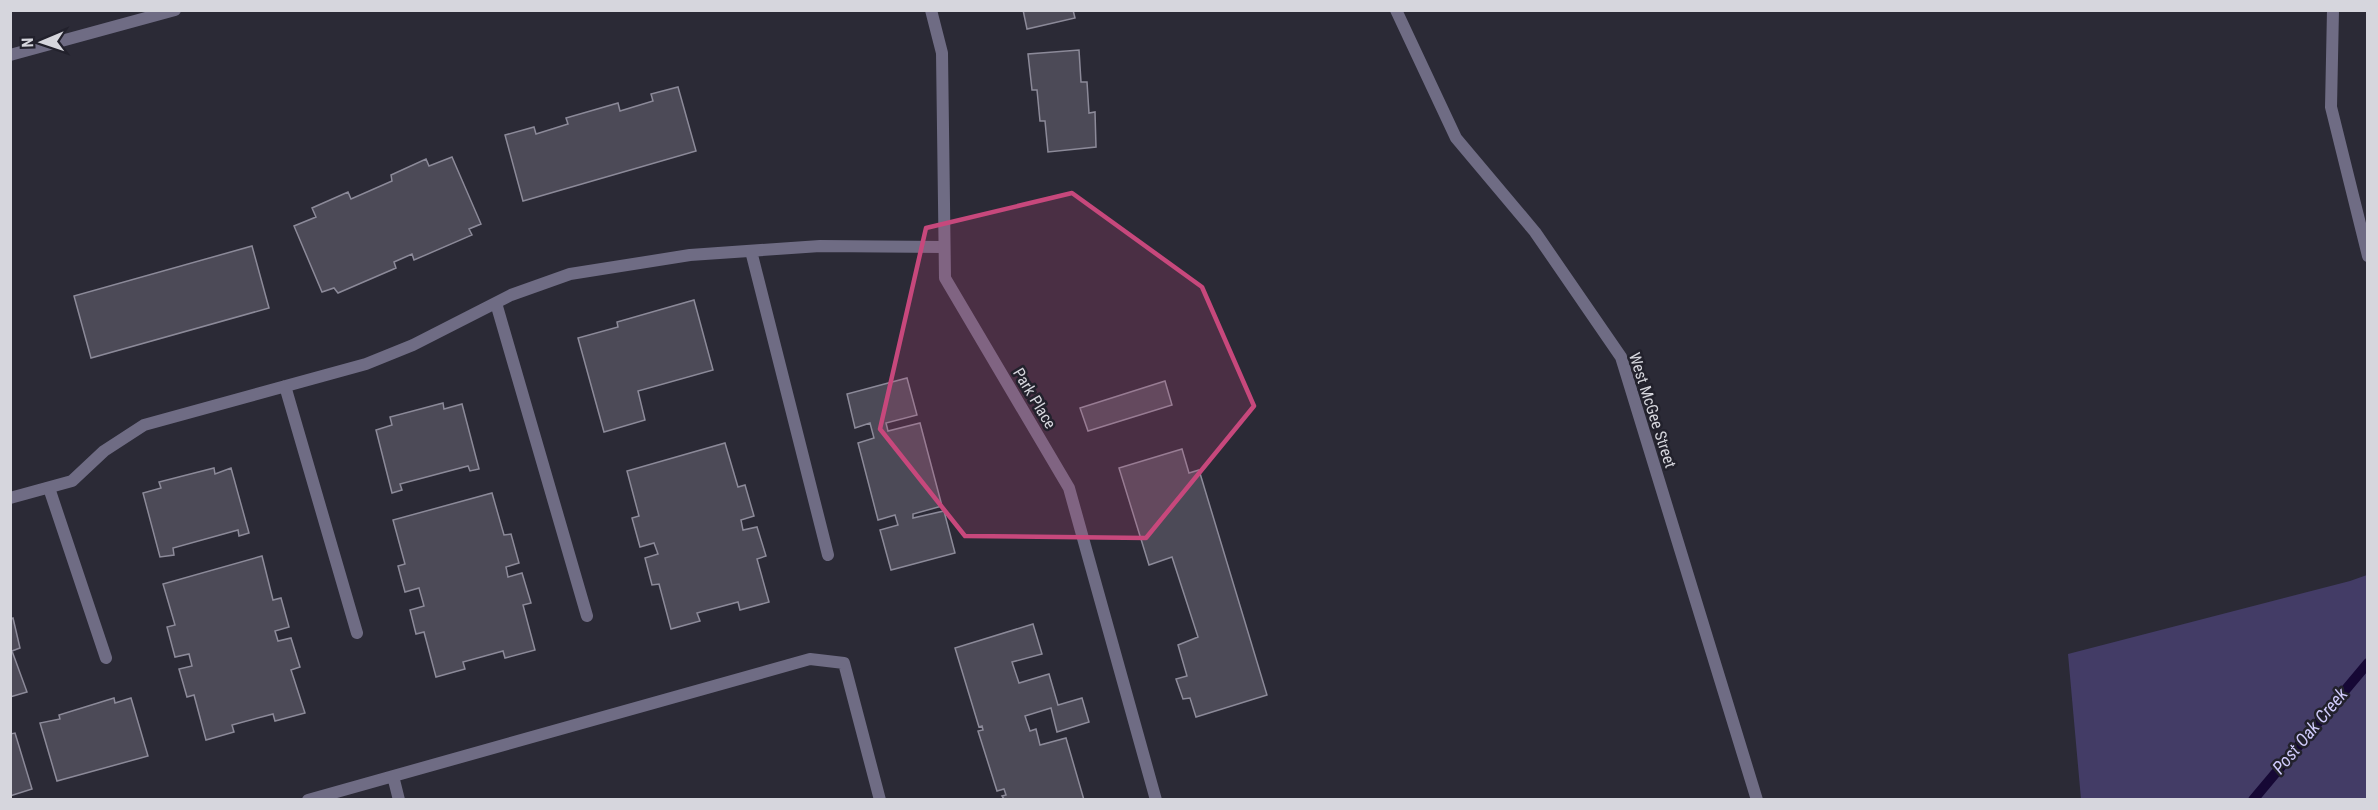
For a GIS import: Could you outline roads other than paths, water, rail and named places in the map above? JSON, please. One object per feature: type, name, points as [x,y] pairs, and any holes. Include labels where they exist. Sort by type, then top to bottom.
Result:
[{"type":"street","points":[[10,54],[175,10]]},
{"type":"street","name":"Park Place","points":[[931,10],[942,53],[945,278],[1069,488],[1156,800]]},
{"type":"street","name":"West McGee Street","points":[[1396,10],[1456,138],[1535,232],[1621,357],[1757,800]]},
{"type":"street","points":[[2332,10],[2331,107],[2367,256]]},
{"type":"street","points":[[10,498],[72,481],[104,451],[144,425],[366,364],[413,345],[511,295],[570,274],[690,255],[820,246],[944,247]]},
{"type":"street","points":[[751,251],[828,555]]},
{"type":"street","points":[[496,303],[587,616]]},
{"type":"street","points":[[285,386],[357,633]]},
{"type":"street","points":[[49,488],[106,658]]},
{"type":"street","points":[[308,800],[810,659],[844,663],[880,800]]},
{"type":"street","points":[[393,776],[399,800]]},
{"type":"waterway","name":"Post Oak Creek","points":[[2253,800],[2368,663]]}]
